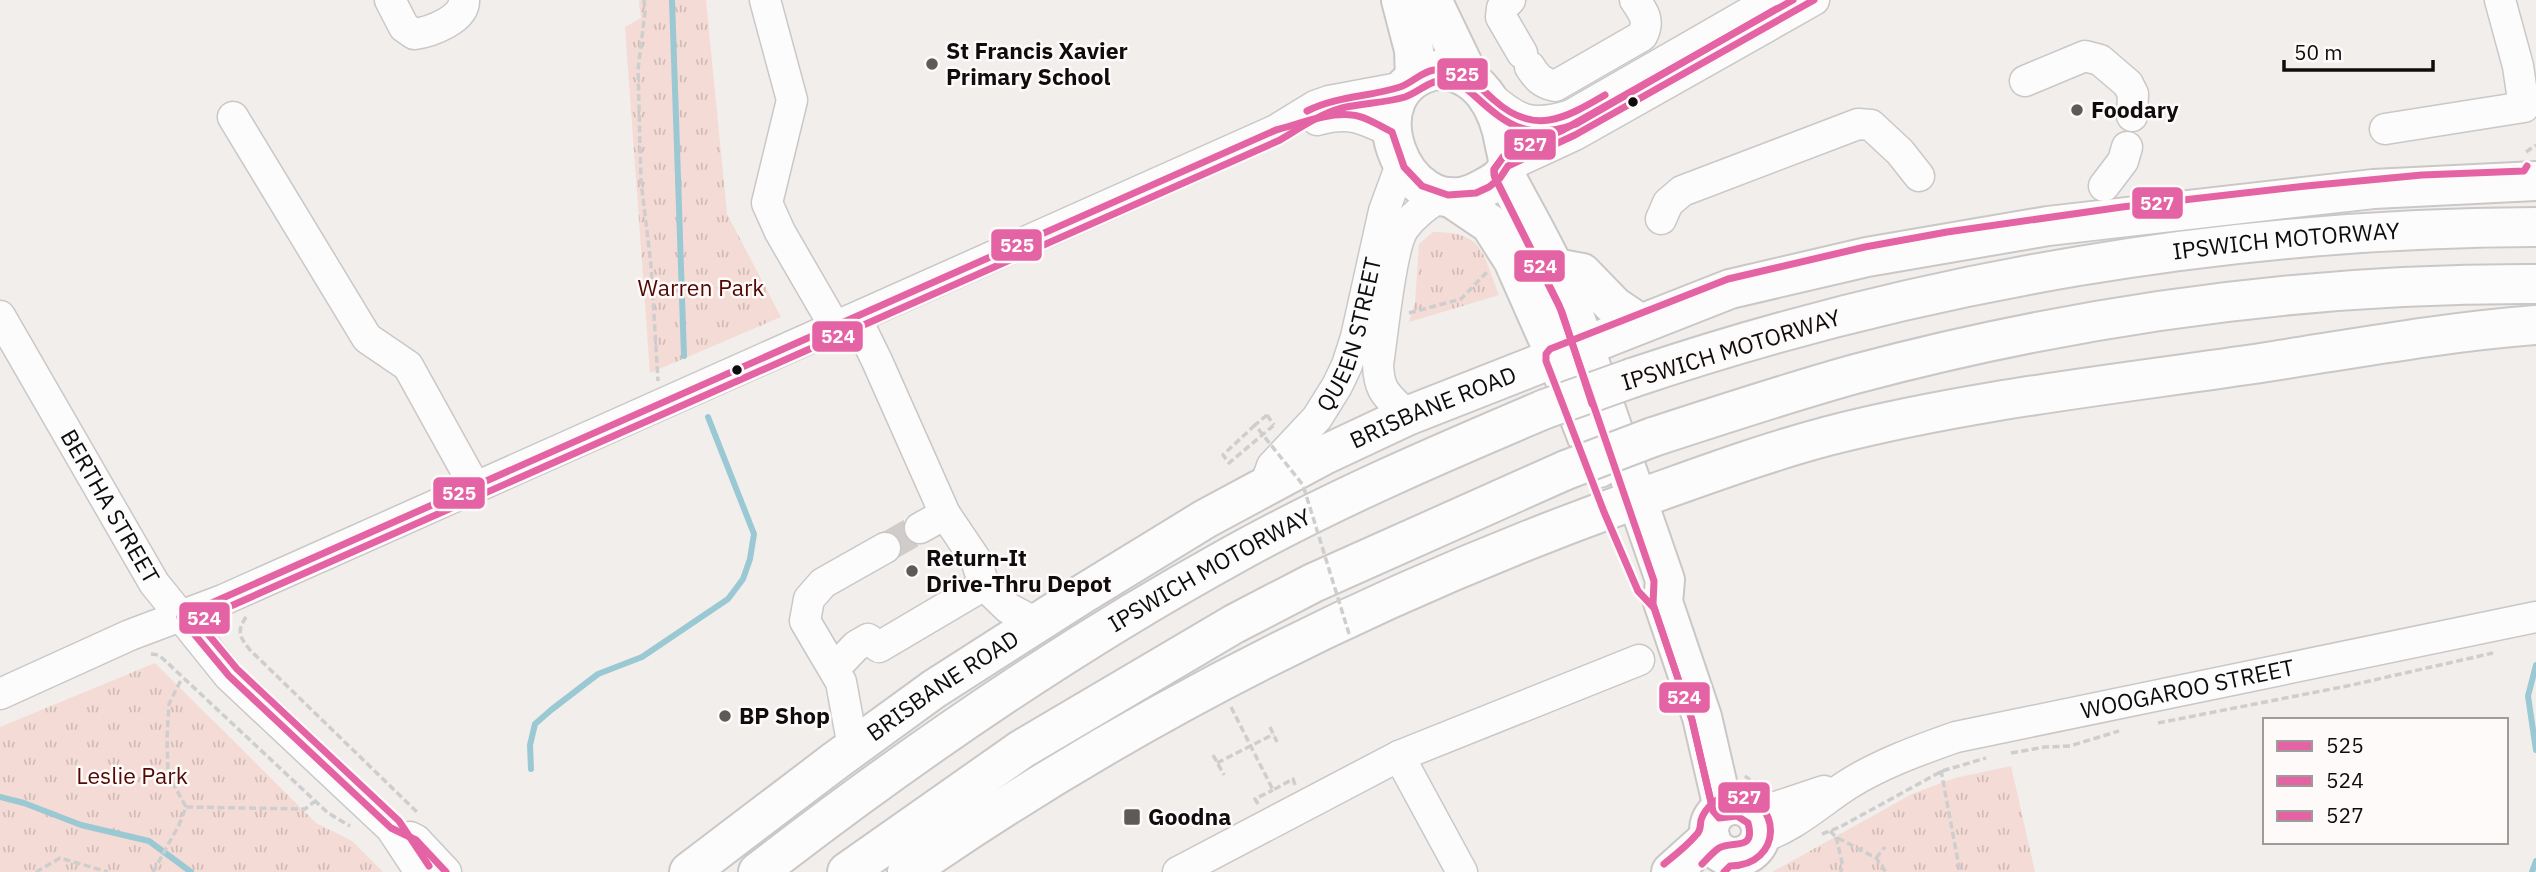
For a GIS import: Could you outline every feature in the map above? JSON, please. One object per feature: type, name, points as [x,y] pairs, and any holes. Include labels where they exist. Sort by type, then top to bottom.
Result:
[{"type":"main road","points":[[1408,6],[1477,85],[1502,129],[1506,169],[1545,253],[1555,268],[1577,321],[1570,351]]},
{"type":"main road","points":[[1408,6],[1414,50],[1410,82]]},
{"type":"main road","points":[[1477,85],[1448,70],[1428,71],[1410,82],[1397,96],[1393,109],[1397,147],[1409,175],[1416,182],[1429,191],[1446,196],[1490,224],[1570,351],[1618,514],[1648,587],[1648,597],[1702,717],[1737,844]]},
{"type":"main road","points":[[1446,196],[1469,195],[1483,189],[1506,169]]},
{"type":"main road","name":"BRISBANE ROAD","points":[[689,872],[853,747],[934,690],[1205,519],[1264,486],[1407,416],[1639,323],[1730,289],[1867,257],[1949,242],[2123,216],[2307,195],[2534,178]]},
{"type":"main road","name":"IPSWICH MOTORWAY","points":[[758,872],[882,778],[1004,693],[1168,592],[1236,553],[1391,475],[1545,409],[1732,347],[1894,303],[2127,258],[2308,237],[2536,227]]},
{"type":"main road","points":[[1555,268],[1581,273],[1614,306],[1639,323]]},
{"type":"main road","points":[[847,872],[1022,749],[1234,624],[1351,565],[1566,470],[1653,438],[1855,375],[2058,328],[2254,299],[2403,287],[2536,284]]},
{"type":"main road","points":[[907,872],[1054,775],[1169,707],[1241,670],[1429,581],[1549,531],[1618,514],[1736,464],[1824,437],[1950,408],[2267,362],[2395,340],[2536,326]]},
{"type":"main road","name":"WOOGAROO STREET","points":[[1671,872],[1737,844]]},
{"type":"street","points":[[390,0],[404,27],[414,34],[426,33],[460,14],[465,5],[464,0]]},
{"type":"street","points":[[765,0],[792,100],[767,203],[780,232],[845,322],[877,361],[932,521],[976,560],[984,585],[1008,608],[1037,623]]},
{"type":"street","points":[[1510,0],[1502,8],[1501,17],[1537,78],[1545,84],[1555,86],[1642,36],[1647,17],[1635,0]]},
{"type":"street","points":[[1477,85],[1518,118],[1544,122],[1556,120],[1570,115],[1771,0]]},
{"type":"street","points":[[2385,129],[2524,107],[2518,66],[2500,0]]},
{"type":"street","points":[[1506,169],[1575,135],[1810,1]]},
{"type":"street","points":[[2025,81],[2085,57],[2100,60],[2127,84],[2133,94],[2132,116]]},
{"type":"street","points":[[0,694],[130,635],[180,617],[475,487],[1276,130],[1315,106],[1410,82]]},
{"type":"street","points":[[1276,130],[1349,114],[1358,116],[1397,147]]},
{"type":"street","points":[[233,117],[367,338],[408,366],[475,487]]},
{"type":"street","points":[[1661,219],[1668,203],[1682,191],[1858,124],[1871,125],[1900,152],[1919,176]]},
{"type":"street","name":"QUEEN STREET","points":[[1264,486],[1272,466],[1317,418],[1347,365],[1356,337],[1397,147]]},
{"type":"street","points":[[2104,186],[2123,162],[2127,147]]},
{"type":"street","name":"QUEEN STREET","points":[[1407,416],[1386,397],[1378,377],[1394,262],[1402,230],[1422,209],[1446,196]]},
{"type":"street","name":"BERTHA STREET","points":[[0,316],[151,579],[229,676],[391,828],[420,872]]},
{"type":"street","points":[[853,747],[841,682],[805,621],[809,599],[824,583],[885,548]]},
{"type":"street","points":[[834,669],[856,646],[868,639],[879,647],[984,585]]},
{"type":"street","name":"WOOGAROO STREET","points":[[1737,844],[1793,800],[1848,784],[1910,754],[1938,758],[1982,731],[2536,617]]},
{"type":"street","points":[[1178,872],[1399,756],[1639,660]]},
{"type":"street","points":[[1399,756],[1462,872]]},
{"type":"street","name":"BERTHA STREET","points":[[391,828],[416,840],[446,872]]},
{"type":"path","points":[[644,0],[638,70],[641,181],[651,265],[657,377],[668,401]]},
{"type":"path","points":[[1405,314],[1461,299],[1484,274],[1497,266]]},
{"type":"path","points":[[1257,440],[1229,463],[1223,455],[1266,415],[1274,425]]},
{"type":"path","points":[[1255,425],[1303,485],[1350,637]]},
{"type":"path","points":[[1618,514],[1612,540],[1648,597]]},
{"type":"path","points":[[246,617],[239,628],[239,634],[250,650],[420,816]]},
{"type":"path","points":[[2157,723],[2352,685],[2494,653]]},
{"type":"path","points":[[150,654],[159,655],[314,802],[350,826]]},
{"type":"path","points":[[153,872],[180,825],[186,807],[168,774],[169,704],[182,678]]},
{"type":"path","points":[[1227,699],[1273,790],[1284,784]]},
{"type":"path","points":[[1270,727],[1277,742]]},
{"type":"path","points":[[1999,755],[2045,747],[2070,746],[2119,731]]},
{"type":"path","points":[[1217,763],[1274,734]]},
{"type":"path","points":[[1213,755],[1224,775]]},
{"type":"path","points":[[1817,836],[1830,831],[1938,758],[1988,757]]},
{"type":"path","points":[[1938,758],[1961,872]]},
{"type":"path","points":[[186,807],[305,809],[314,802]]},
{"type":"path","points":[[1830,831],[1836,837],[1876,858],[1886,872]]},
{"type":"path","points":[[1836,837],[1842,862],[1841,872]]},
{"type":"path","points":[[1876,858],[1885,847]]},
{"type":"path","points":[[36,872],[60,858],[107,872]]},
{"type":"green space","name":"Warren Park","points":[[639,0],[706,0],[727,214],[781,317],[650,373],[625,27],[641,18]]},
{"type":"green space","points":[[1433,232],[1463,236],[1472,241],[1484,257],[1499,295],[1409,322],[1415,303],[1419,244]]},
{"type":"green space","name":"Leslie Park","points":[[155,663],[316,823],[352,841],[383,872],[0,872],[0,727]]},
{"type":"green space","points":[[2011,766],[2035,872],[1772,872],[1912,794],[1955,778]]},
{"type":"waterway","points":[[672,0],[684,356]]},
{"type":"waterway","points":[[531,769],[530,745],[535,724],[598,674],[642,657],[728,599],[743,579],[754,534],[708,417]]},
{"type":"waterway","points":[[2536,665],[2528,696],[2536,750]]},
{"type":"waterway","points":[[0,797],[24,803],[81,825],[149,841],[191,872]]},
{"type":"waterway","points":[[2532,872],[2536,861]]},
{"type":"tunnel","points":[[885,548],[920,528]]},
{"type":"transit line","name":"527","points":[[1592,404],[1562,312],[1495,178],[1494,170],[1503,157],[1570,126],[1793,0]]},
{"type":"transit line","name":"525","points":[[180,617],[1276,130],[1333,115],[1362,117],[1392,132],[1404,167],[1422,186],[1448,195],[1476,193],[1500,178],[1508,166],[1575,135],[1814,0]]},
{"type":"transit line","name":"524","points":[[429,866],[399,821],[237,669],[197,621],[1280,140],[1334,111],[1405,97],[1443,80],[1464,87],[1510,123],[1533,131],[1560,129],[1576,124],[1776,9]]},
{"type":"transit line","name":"525","points":[[1307,111],[1330,102],[1400,87],[1436,70],[1461,73],[1509,111],[1536,121],[1562,117],[1605,95]]},
{"type":"transit line","name":"524","points":[[1598,111],[1503,157],[1494,169],[1494,175],[1559,305],[1654,581],[1653,604],[1692,720],[1713,811],[1719,818],[1737,816],[1748,823],[1750,832],[1746,842],[1719,848],[1702,864]]},
{"type":"transit line","name":"527","points":[[1713,810],[1692,720],[1654,608],[1638,591],[1604,512],[1546,361],[1546,354],[1550,349],[1728,279],[1865,247],[1947,232],[2122,207],[2422,175],[2524,171],[2527,166]]},
{"type":"transit line","name":"525","points":[[180,617],[229,676],[391,828],[416,840],[446,872]]},
{"type":"transit line","name":"527","points":[[1664,864],[1698,833],[1703,815],[1709,807],[1718,799],[1733,795],[1750,799],[1762,807],[1770,832],[1768,844],[1760,855],[1747,863],[1730,866],[1724,872]]},
{"type":"place","name":"St Francis Xavier Primary School","points":[[932,64]]},
{"type":"place","name":"Foodary","points":[[2077,110]]},
{"type":"place","name":"Return-It Drive-Thru Depot","points":[[912,571]]},
{"type":"place","name":"BP Shop","points":[[725,716]]},
{"type":"place","name":"Goodna","points":[[1132,817]]}]
